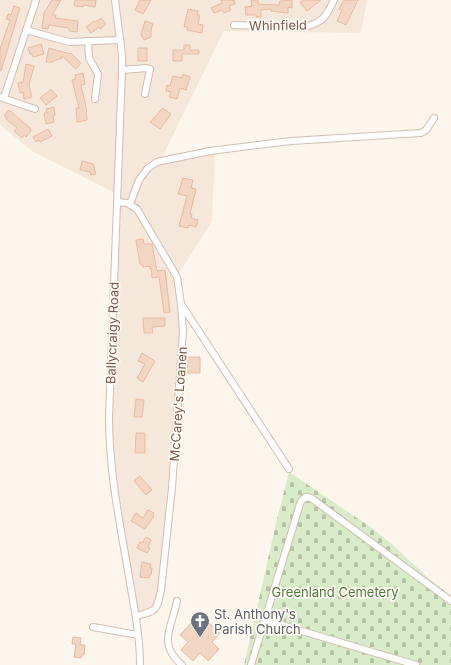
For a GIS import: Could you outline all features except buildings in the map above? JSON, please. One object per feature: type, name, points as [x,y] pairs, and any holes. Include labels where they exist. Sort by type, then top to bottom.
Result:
[{"type":"street","points":[[35,109],[2,97],[36,0]]},
{"type":"street","name":"Ballycraigy Road","points":[[115,0],[122,70],[109,440],[115,493],[136,616],[140,665]]},
{"type":"street","name":"Whinfield","points":[[234,25],[271,25],[286,27],[314,24],[323,18],[334,0]]},
{"type":"street","points":[[26,30],[67,42],[120,40]]},
{"type":"street","points":[[88,41],[89,58],[98,74],[95,99]]},
{"type":"street","points":[[122,70],[147,68],[150,70],[145,94]]},
{"type":"street","points":[[117,202],[130,204],[139,180],[145,172],[157,162],[210,151],[291,141],[421,133],[426,130],[434,118]]},
{"type":"street","name":"McCarey's Loanen","points":[[130,204],[140,212],[177,277],[181,304],[182,344],[172,488],[161,590],[158,604],[155,609],[149,613],[136,616]]},
{"type":"street","points":[[181,304],[289,469]]},
{"type":"street","points":[[251,665],[300,504],[303,499],[307,497],[311,498],[451,601]]},
{"type":"street","points":[[177,602],[169,630],[168,642],[170,651],[182,665]]},
{"type":"street","points":[[265,620],[416,665]]},
{"type":"street","points":[[93,627],[138,634]]},
{"type":"shaded area","points":[[0,0],[367,0],[361,33],[224,31],[163,155],[215,148],[212,221],[177,277],[183,331],[175,446],[157,607],[136,616],[111,461],[117,194],[32,151],[0,125]]},
{"type":"green space","name":"Greenland Cemetery","points":[[289,472],[372,528],[393,545],[427,577],[451,596],[451,665],[244,665]]},
{"type":"place","name":"St. Anthony's Parish Church","points":[[200,638]]}]
